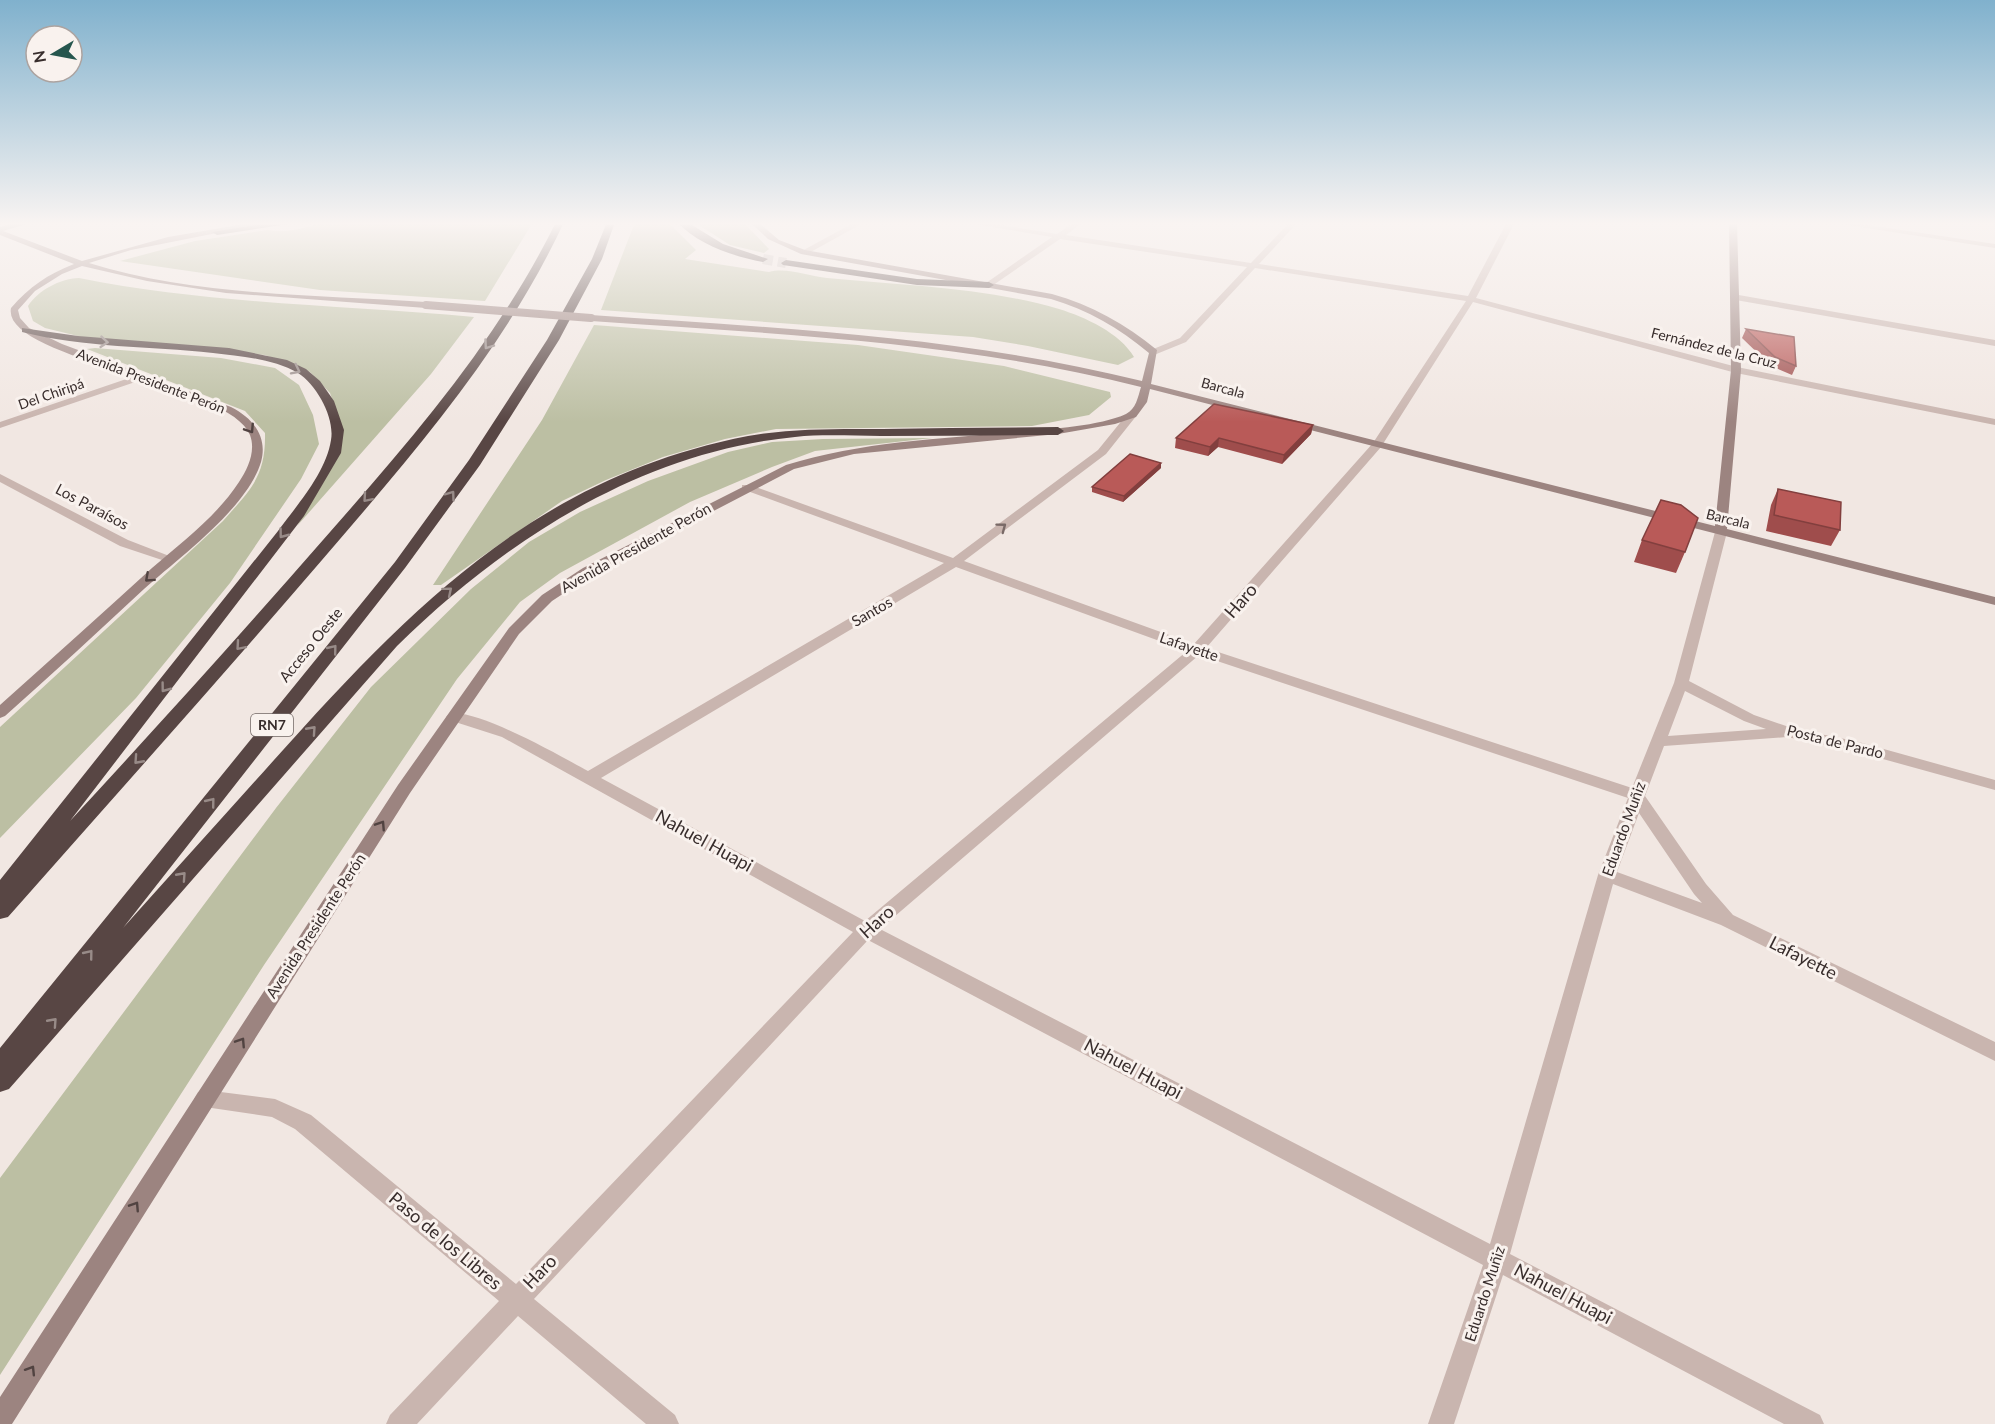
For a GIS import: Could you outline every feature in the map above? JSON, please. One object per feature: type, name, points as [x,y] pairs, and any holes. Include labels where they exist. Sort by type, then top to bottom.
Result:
[{"type":"highway","points":[[0,911],[220,670],[420,437],[488,345],[524,288]]},
{"type":"highway","name":"Acceso Oeste","points":[[0,1065],[400,565],[475,462],[532,376],[581,288]]},
{"type":"highway","points":[[0,895],[153,703],[291,523],[329,462],[338,441],[334,413],[317,387],[302,371],[278,361],[222,352],[81,340],[26,330]]},
{"type":"highway","points":[[0,1082],[353,684],[444,593],[539,522],[588,497],[679,459],[712,448],[765,436],[845,432],[1058,431]]},
{"type":"street","points":[[26,330],[16,319],[14,310],[19,300],[33,288]]},
{"type":"street","name":"Barcala","points":[[234,288],[974,349],[1078,368],[1995,601]]},
{"type":"street","points":[[1005,288],[1077,304],[1131,333],[1154,352]]},
{"type":"street","points":[[1154,352],[1183,340],[1230,288]]},
{"type":"street","name":"Fernández de la Cruz","points":[[1403,288],[1471,299],[1736,370],[1995,422]]},
{"type":"street","name":"Haro","points":[[399,1424],[866,930],[1197,650],[1377,445],[1476,288]]},
{"type":"street","name":"Eduardo Muñiz","points":[[1441,1424],[1497,1259],[1607,875],[1681,682],[1721,532],[1736,370],[1733,288]]},
{"type":"street","points":[[1733,297],[1995,343]]},
{"type":"street","name":"Avenida Presidente Perón","points":[[0,713],[220,514],[244,486],[255,465],[257,447],[249,424],[234,412],[214,402],[59,346],[26,330]]},
{"type":"street","points":[[1132,415],[1142,402],[1154,352]]},
{"type":"street","name":"Del Chiripá","points":[[0,425],[144,376]]},
{"type":"street","name":"Avenida Presidente Perón","points":[[0,1420],[397,799],[514,631],[547,598],[588,571],[746,487],[790,467],[833,455],[1058,431],[1115,421],[1132,415]]},
{"type":"street","name":"Santos","points":[[589,778],[956,562],[1102,452],[1132,415]]},
{"type":"street","name":"Los Paraísos","points":[[0,477],[124,543],[171,559]]},
{"type":"street","name":"Lafayette","points":[[746,487],[1197,650],[1636,795]]},
{"type":"street","name":"Posta de Pardo","points":[[1681,682],[1749,718],[1792,733],[1855,746],[1995,785]]},
{"type":"street","name":"Nahuel Huapi","points":[[454,717],[507,734],[866,930],[1811,1424]]},
{"type":"street","points":[[1657,742],[1792,733]]},
{"type":"street","points":[[1636,795],[1700,889],[1728,920]]},
{"type":"street","name":"Lafayette","points":[[1607,875],[1728,920],[1995,1052]]},
{"type":"street","name":"Paso de los Libres","points":[[205,1099],[274,1107],[303,1122],[666,1424]]},
{"type":"green space","points":[[140,288],[226,299],[474,317],[431,374],[297,526],[324,481],[340,421],[330,393],[310,372],[265,355],[82,337],[45,328],[33,321],[28,306],[44,290]]},
{"type":"green space","points":[[309,288],[493,288],[485,301]]},
{"type":"green space","points":[[609,288],[944,288],[1004,296],[1080,316],[1111,333],[1128,348],[1134,357],[1118,365],[973,337],[601,310]]},
{"type":"green space","points":[[594,325],[858,345],[1004,366],[1110,392],[1111,397],[1089,415],[1032,426],[776,429],[725,439],[663,457],[562,501],[441,585],[433,585],[542,420]]},
{"type":"green space","points":[[87,349],[221,358],[275,368],[299,385],[313,415],[319,444],[301,479],[230,583],[136,698],[0,838],[0,727],[223,521],[254,482],[263,461],[265,433],[245,411]]},
{"type":"green space","points":[[932,438],[815,451],[772,467],[690,502],[560,573],[520,602],[457,679],[264,965],[0,1375],[0,1178],[276,808],[371,687],[471,589],[529,542],[580,512],[648,481],[728,452],[772,442]]},
{"type":"building","points":[[1746,329],[1794,337],[1796,366],[1775,357]]},
{"type":"building","points":[[1214,404],[1313,425],[1284,455],[1219,438],[1210,447],[1176,438]]},
{"type":"building","points":[[1130,454],[1161,463],[1124,496],[1092,487]]},
{"type":"building","points":[[1778,489],[1841,502],[1840,530],[1774,515]]},
{"type":"building","points":[[1661,500],[1681,505],[1698,518],[1685,552],[1642,540]]}]
